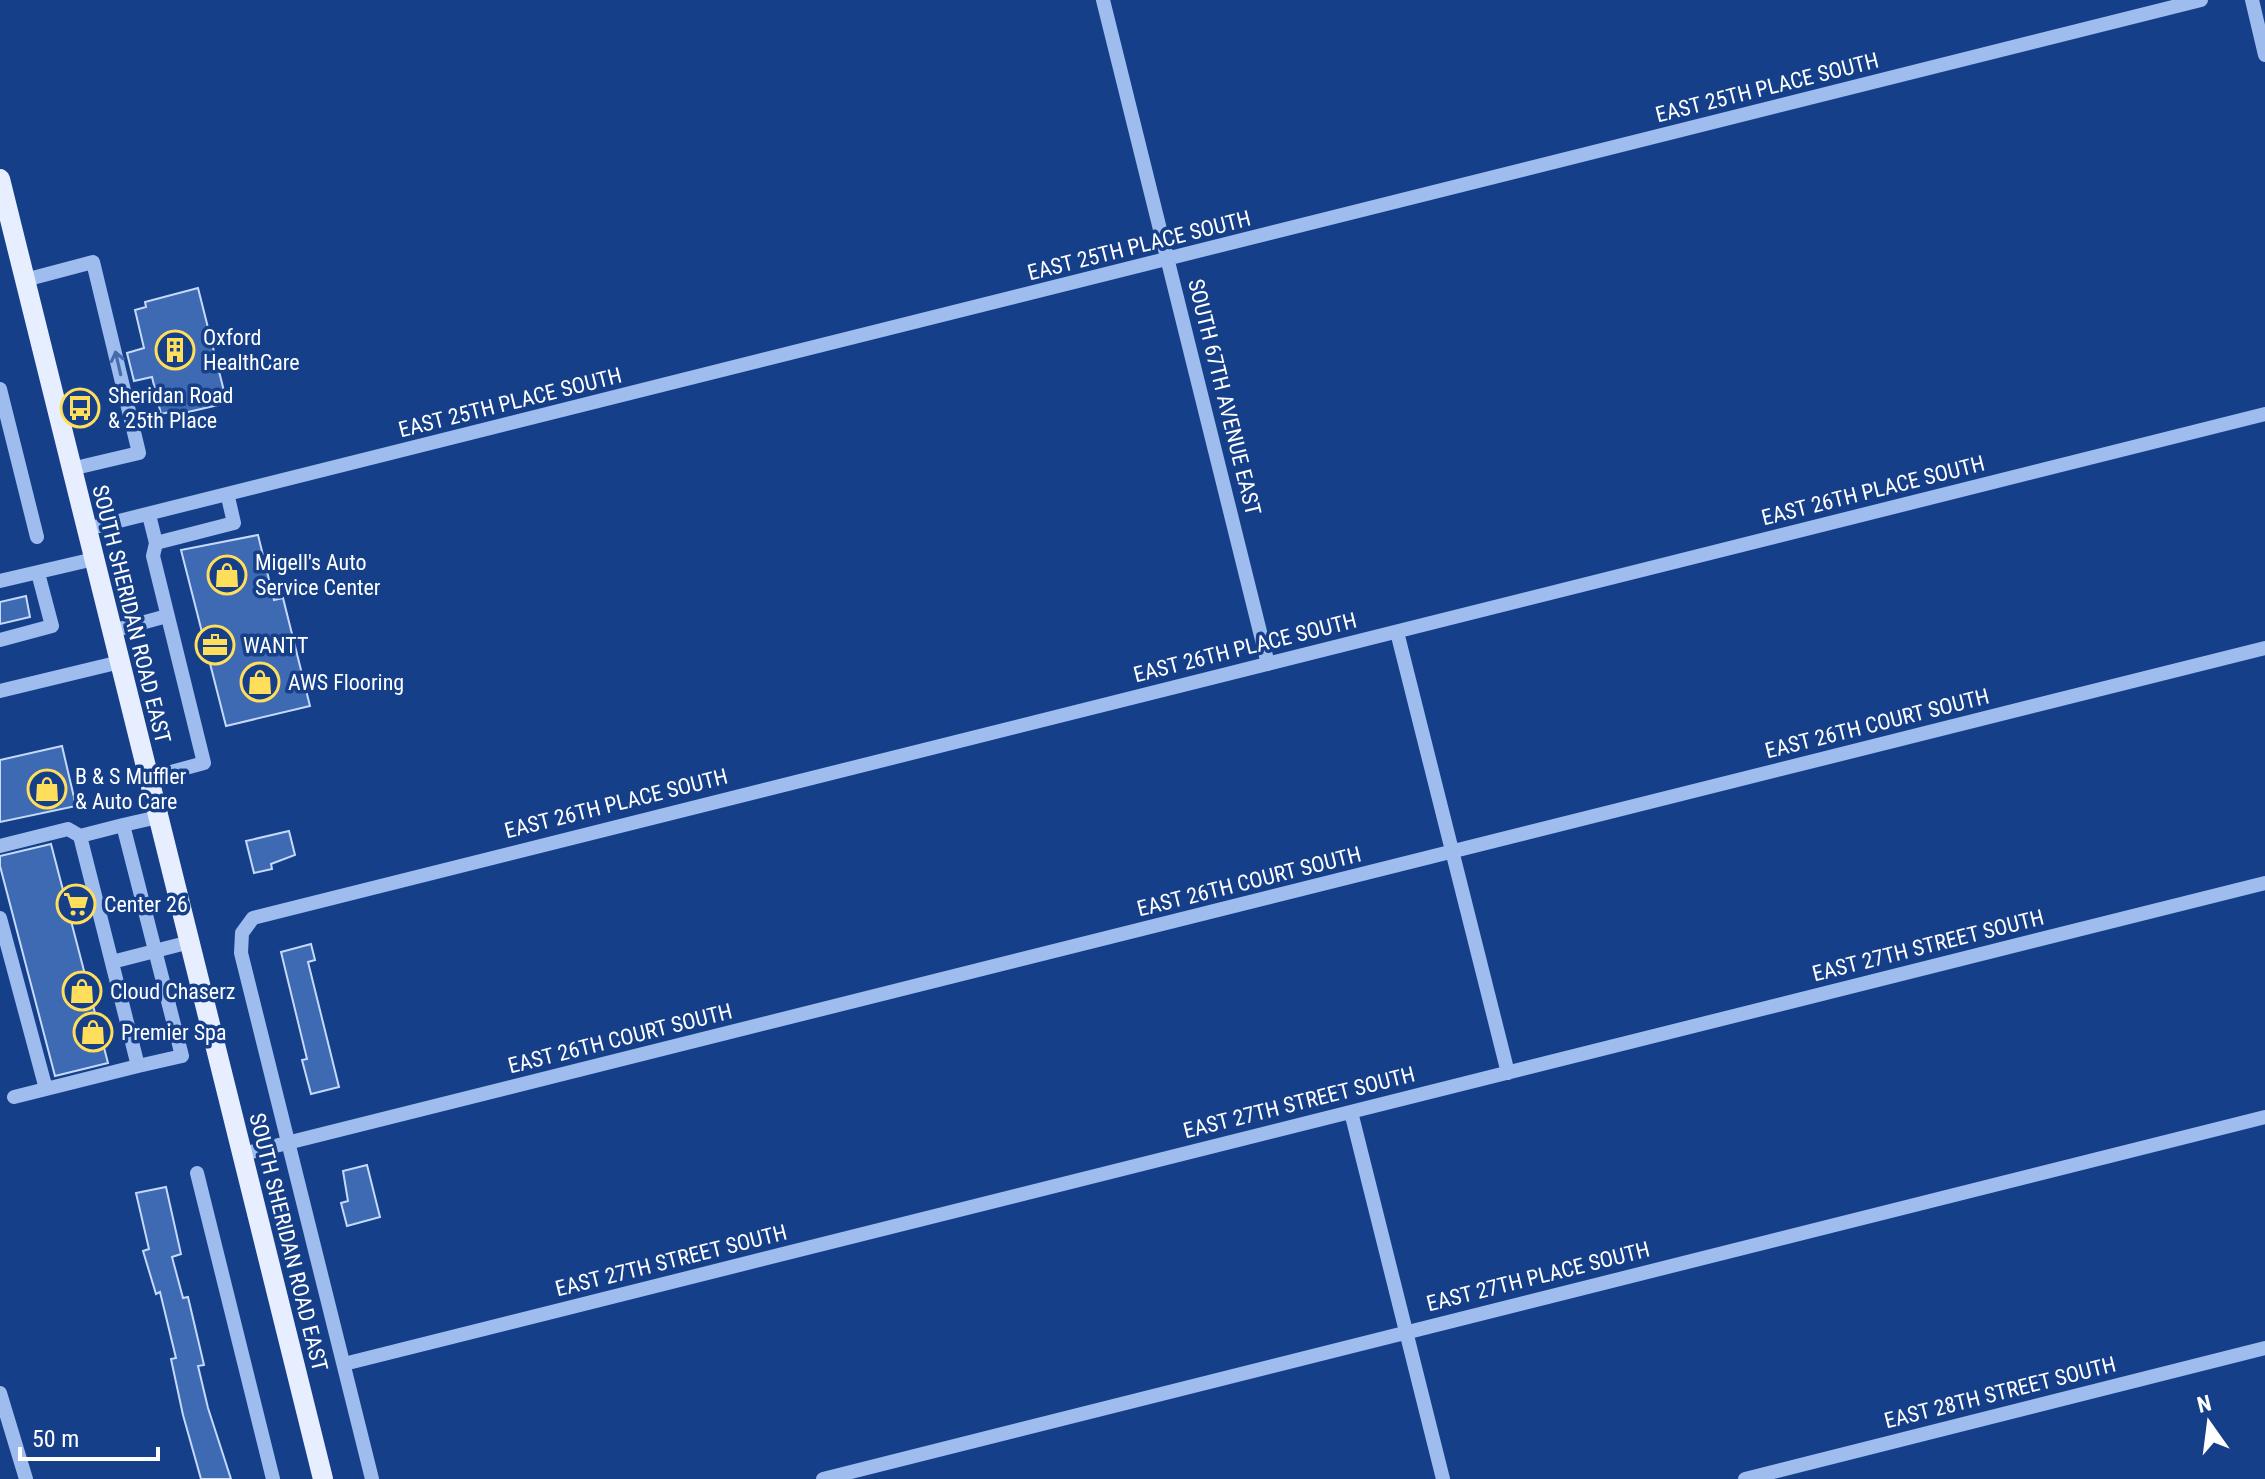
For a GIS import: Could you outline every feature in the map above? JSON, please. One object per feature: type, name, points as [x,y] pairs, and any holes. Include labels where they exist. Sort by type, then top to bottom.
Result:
[{"type":"main road","name":"SOUTH SHERIDAN ROAD EAST","points":[[0,179],[323,1479]]},
{"type":"street","name":"SOUTH 67TH AVENUE EAST","points":[[1103,0],[1268,664]]},
{"type":"street","name":"EAST 25TH PLACE SOUTH","points":[[87,529],[228,497],[2201,0]]},
{"type":"street","points":[[2252,0],[2265,55]]},
{"type":"street","points":[[25,280],[93,262],[139,453],[71,469]]},
{"type":"street","points":[[0,389],[37,537]]},
{"type":"street","name":"EAST 26TH PLACE SOUTH","points":[[242,933],[253,918],[264,913],[2265,414]]},
{"type":"street","points":[[156,543],[234,523],[228,497]]},
{"type":"street","points":[[149,515],[156,543],[153,556],[204,763],[149,778]]},
{"type":"street","points":[[0,581],[94,559]]},
{"type":"street","points":[[0,640],[52,626],[38,573]]},
{"type":"street","points":[[112,631],[167,616]]},
{"type":"street","points":[[1397,632],[1508,1073]]},
{"type":"street","name":"EAST 26TH COURT SOUTH","points":[[243,1154],[2265,648]]},
{"type":"street","points":[[0,691],[120,662]]},
{"type":"street","points":[[0,846],[68,829],[80,836],[158,817]]},
{"type":"street","points":[[14,1097],[182,1056],[123,825]]},
{"type":"street","points":[[80,836],[138,1066]]},
{"type":"street","name":"EAST 27TH STREET SOUTH","points":[[344,1364],[2265,883]]},
{"type":"street","points":[[0,918],[46,1089]]},
{"type":"street","name":"SOUTH SHERIDAN ROAD EAST","points":[[242,933],[241,953],[372,1479]]},
{"type":"street","points":[[112,962],[190,942]]},
{"type":"street","points":[[1351,1112],[1443,1479]]},
{"type":"street","name":"EAST 27TH PLACE SOUTH","points":[[823,1479],[2265,1117]]},
{"type":"street","points":[[197,1173],[273,1479]]},
{"type":"street","name":"EAST 28TH STREET SOUTH","points":[[1745,1479],[2265,1348]]},
{"type":"street","points":[[0,1393],[7,1406],[26,1479]]},
{"type":"building","name":"Oxford HealthCare","points":[[198,288],[227,403],[175,415],[174,411],[161,414],[152,377],[134,381],[127,353],[144,348],[135,310],[146,307],[145,302]]},
{"type":"building","points":[[258,535],[274,600],[283,598],[310,706],[226,726],[181,550]]},
{"type":"building","points":[[26,596],[30,617],[0,624],[0,602]]},
{"type":"building","name":"B & S Muffler & Auto Care","points":[[62,746],[76,806],[0,822],[0,760]]},
{"type":"building","points":[[289,831],[295,855],[271,864],[272,869],[254,873],[246,841]]},
{"type":"building","points":[[51,844],[108,1063],[55,1076],[0,866],[0,856]]},
{"type":"building","points":[[311,944],[315,960],[308,962],[339,1087],[311,1094],[302,1060],[307,1059],[281,952]]},
{"type":"building","points":[[367,1165],[380,1217],[347,1226],[341,1203],[348,1201],[343,1171]]},
{"type":"building","points":[[166,1187],[181,1254],[172,1257],[183,1298],[188,1297],[204,1365],[198,1366],[231,1479],[201,1479],[183,1415],[171,1359],[176,1358],[160,1292],[156,1294],[143,1251],[149,1249],[136,1193]]},
{"type":"place","name":"Oxford HealthCare","points":[[175,350]]},
{"type":"place","name":"Sheridan Road & 25th Place","points":[[80,408]]},
{"type":"place","name":"Migell's Auto Service Center","points":[[227,575]]},
{"type":"place","name":"WANTT","points":[[215,645]]},
{"type":"place","name":"AWS Flooring","points":[[260,682]]},
{"type":"place","name":"B & S Muffler & Auto Care","points":[[47,789]]},
{"type":"place","name":"Center 26","points":[[76,904]]},
{"type":"place","name":"Cloud Chaserz","points":[[82,991]]},
{"type":"place","name":"Premier Spa","points":[[93,1032]]}]
